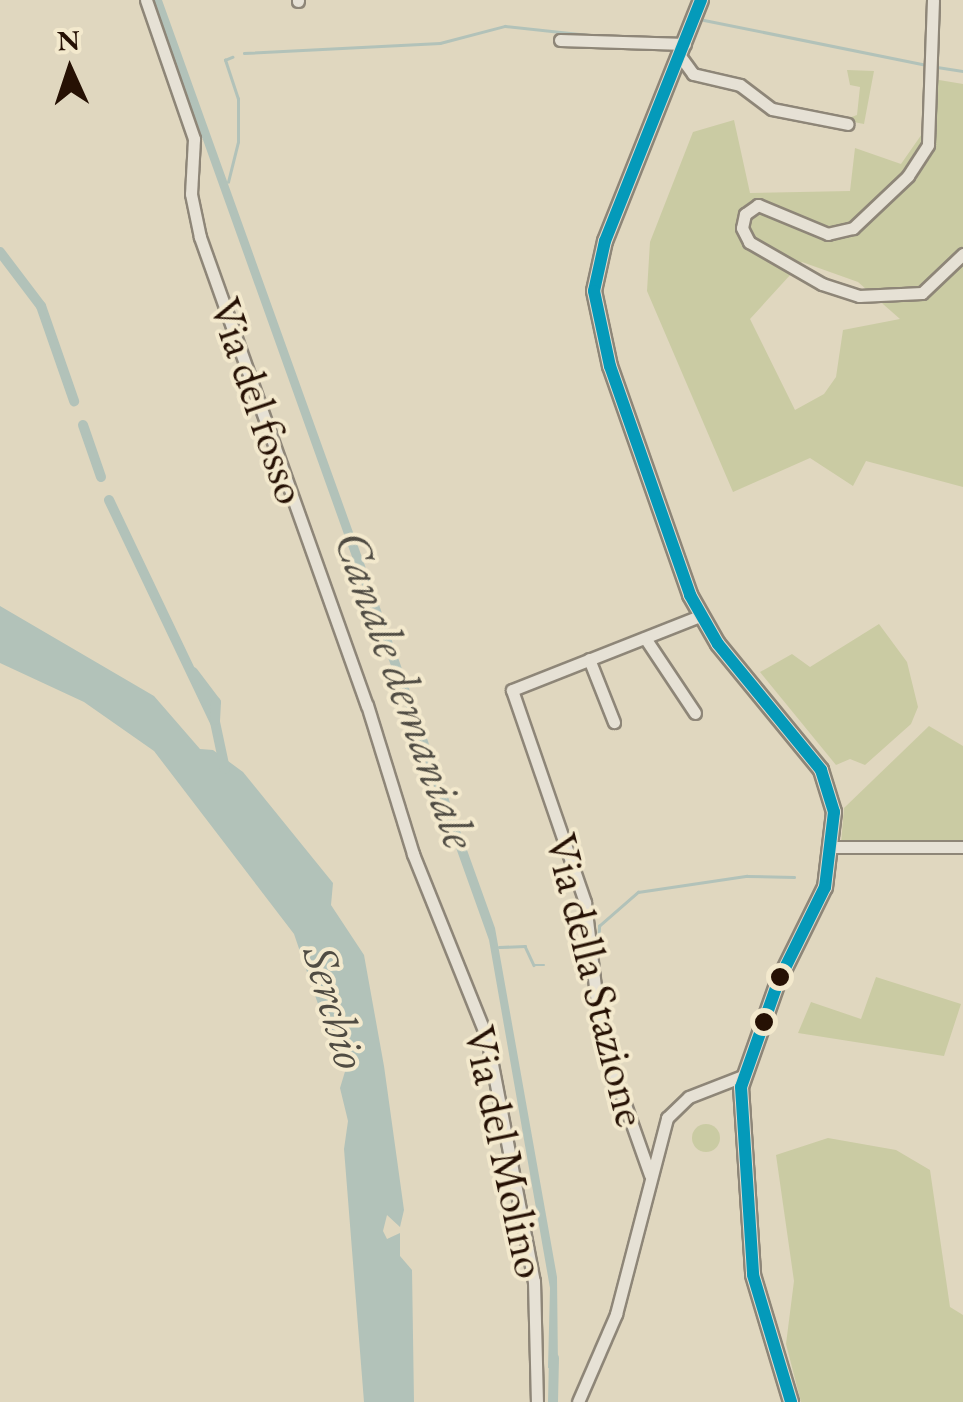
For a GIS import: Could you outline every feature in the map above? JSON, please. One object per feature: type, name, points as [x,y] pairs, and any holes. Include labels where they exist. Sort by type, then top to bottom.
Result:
[{"type":"main road","points":[[699,1],[606,241],[594,292],[617,390],[700,616],[821,770],[834,812],[834,847],[825,887],[742,1076],[751,1262],[791,1402]]},
{"type":"street","name":"Via del fosso","points":[[146,0],[194,139],[192,194],[200,237],[367,705],[413,854]]},
{"type":"street","points":[[933,0],[928,145],[908,176],[852,228],[828,234],[758,205],[745,214],[742,228],[758,247],[822,284],[859,296],[922,293],[963,254]]},
{"type":"street","points":[[560,40],[682,50],[693,74],[740,84],[772,109],[848,124]]},
{"type":"street","name":"Via della Stazione","points":[[650,1176],[601,1037],[586,902],[512,690],[700,616]]},
{"type":"street","points":[[645,638],[695,713]]},
{"type":"street","points":[[589,660],[614,722]]},
{"type":"street","points":[[834,847],[963,847]]},
{"type":"street","name":"Via del Molino","points":[[413,854],[487,1038],[534,1281],[537,1402]]},
{"type":"street","points":[[578,1402],[616,1314],[650,1176],[677,1106],[742,1076]]},
{"type":"green space","points":[[847,70],[874,71],[864,124],[843,120],[857,115],[860,87],[850,85]]},
{"type":"green space","points":[[927,78],[963,84],[963,487],[866,461],[853,486],[810,458],[733,492],[647,291],[650,242],[693,132],[734,120],[750,193],[850,191],[855,148],[901,164],[924,131]],"holes":[[[802,262],[858,282],[900,319],[843,330],[836,377],[824,394],[795,410],[750,319]]]},
{"type":"green space","points":[[879,624],[907,662],[918,707],[911,724],[865,765],[850,759],[836,765],[760,672],[792,654],[810,667]]},
{"type":"green space","points":[[929,726],[963,746],[963,841],[841,843],[844,808]]},
{"type":"green space","points":[[876,977],[961,1004],[944,1056],[798,1033],[811,1002],[861,1019]]},
{"type":"green space","points":[[706,1124],[716,1128],[720,1138],[716,1148],[706,1152],[696,1148],[692,1138],[696,1128]]},
{"type":"green space","points":[[828,1138],[896,1150],[930,1170],[950,1307],[963,1315],[963,1402],[801,1402],[786,1344],[794,1281],[776,1155]]},
{"type":"water","points":[[153,0],[162,0],[495,928],[557,1277],[558,1368],[548,1368],[550,1288],[489,940]]},
{"type":"water","name":"Serchio","points":[[0,606],[154,696],[200,749],[213,750],[243,772],[333,883],[331,905],[364,955],[384,1066],[404,1210],[400,1227],[387,1215],[383,1231],[387,1239],[400,1233],[400,1256],[412,1270],[414,1402],[364,1402],[344,1149],[348,1121],[340,1088],[347,1065],[329,1036],[294,934],[154,751],[84,702],[0,663]]},
{"type":"waterway","points":[[704,20],[923,64]]},
{"type":"waterway","points":[[244,53],[440,43],[505,26],[599,36]]},
{"type":"waterway","points":[[228,182],[238,142],[238,99],[225,60],[232,57]]},
{"type":"waterway","points":[[937,67],[963,71]]},
{"type":"waterway","points":[[0,252],[41,306],[74,401]]},
{"type":"waterway","points":[[83,425],[101,477]]},
{"type":"waterway","points":[[109,500],[215,722],[225,769]]},
{"type":"waterway","points":[[193,672],[216,702],[215,720]]},
{"type":"waterway","points":[[598,942],[599,926],[638,892],[747,876],[794,877]]},
{"type":"waterway","points":[[499,947],[525,946],[534,965],[544,965]]},
{"type":"waterway","name":"Canale demaniale","points":[[553,1402],[554,1358]]},
{"type":"transit line","points":[[701,0],[605,241],[594,291],[610,366],[690,595],[718,644],[821,770],[834,812],[825,887],[778,982],[741,1087],[753,1275],[791,1402]]}]
